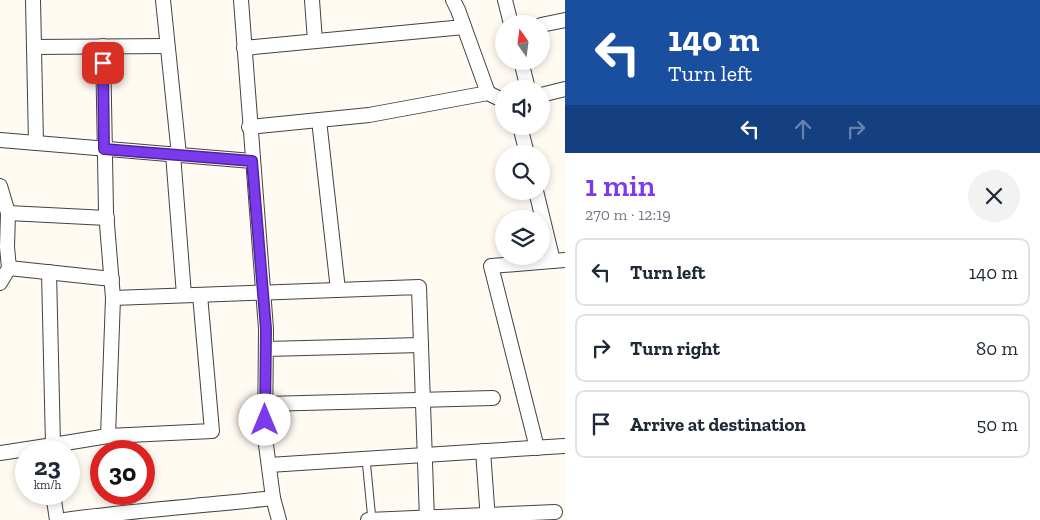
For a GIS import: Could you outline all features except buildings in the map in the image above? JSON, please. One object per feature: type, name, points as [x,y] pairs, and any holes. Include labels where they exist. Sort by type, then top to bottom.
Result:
[{"type":"street","points":[[33,0],[36,143]]},
{"type":"street","points":[[162,0],[176,155],[184,295]]},
{"type":"street","points":[[241,0],[263,292],[266,349],[265,437],[273,498],[279,520]]},
{"type":"street","points":[[312,0],[315,41]]},
{"type":"street","points":[[453,0],[488,93]]},
{"type":"street","points":[[505,0],[509,15]]},
{"type":"street","points":[[550,23],[565,20]]},
{"type":"street","points":[[244,48],[464,27]]},
{"type":"street","points":[[103,46],[106,218],[113,298],[108,436]]},
{"type":"street","points":[[34,47],[167,46]]},
{"type":"street","points":[[550,93],[565,89]]},
{"type":"street","points":[[250,127],[369,115],[488,93],[495,96]]},
{"type":"street","points":[[319,120],[338,290]]},
{"type":"street","points":[[0,140],[252,161]]},
{"type":"street","points":[[0,186],[8,213],[4,246],[9,268],[0,283]]},
{"type":"street","points":[[537,448],[491,266],[559,261],[539,200]]},
{"type":"street","points":[[8,213],[106,218]]},
{"type":"street","points":[[9,268],[112,279]]},
{"type":"street","points":[[48,440],[49,272]]},
{"type":"street","points":[[113,298],[419,287],[427,519]]},
{"type":"street","points":[[80,442],[108,436],[212,431],[200,295]]},
{"type":"street","points":[[266,349],[421,345]]},
{"type":"street","points":[[265,404],[493,398]]},
{"type":"street","points":[[269,465],[564,446]]},
{"type":"street","points":[[0,453],[15,451]]},
{"type":"street","points":[[483,452],[488,517]]},
{"type":"street","points":[[65,520],[109,513],[213,505],[273,498]]},
{"type":"street","points":[[55,505],[57,520]]},
{"type":"street","points":[[371,520],[488,517],[555,512]]},
{"type":"lane","points":[[366,459],[371,520]]},
{"type":"route","points":[[103,63],[104,149],[252,161],[266,329],[265,420]]}]
